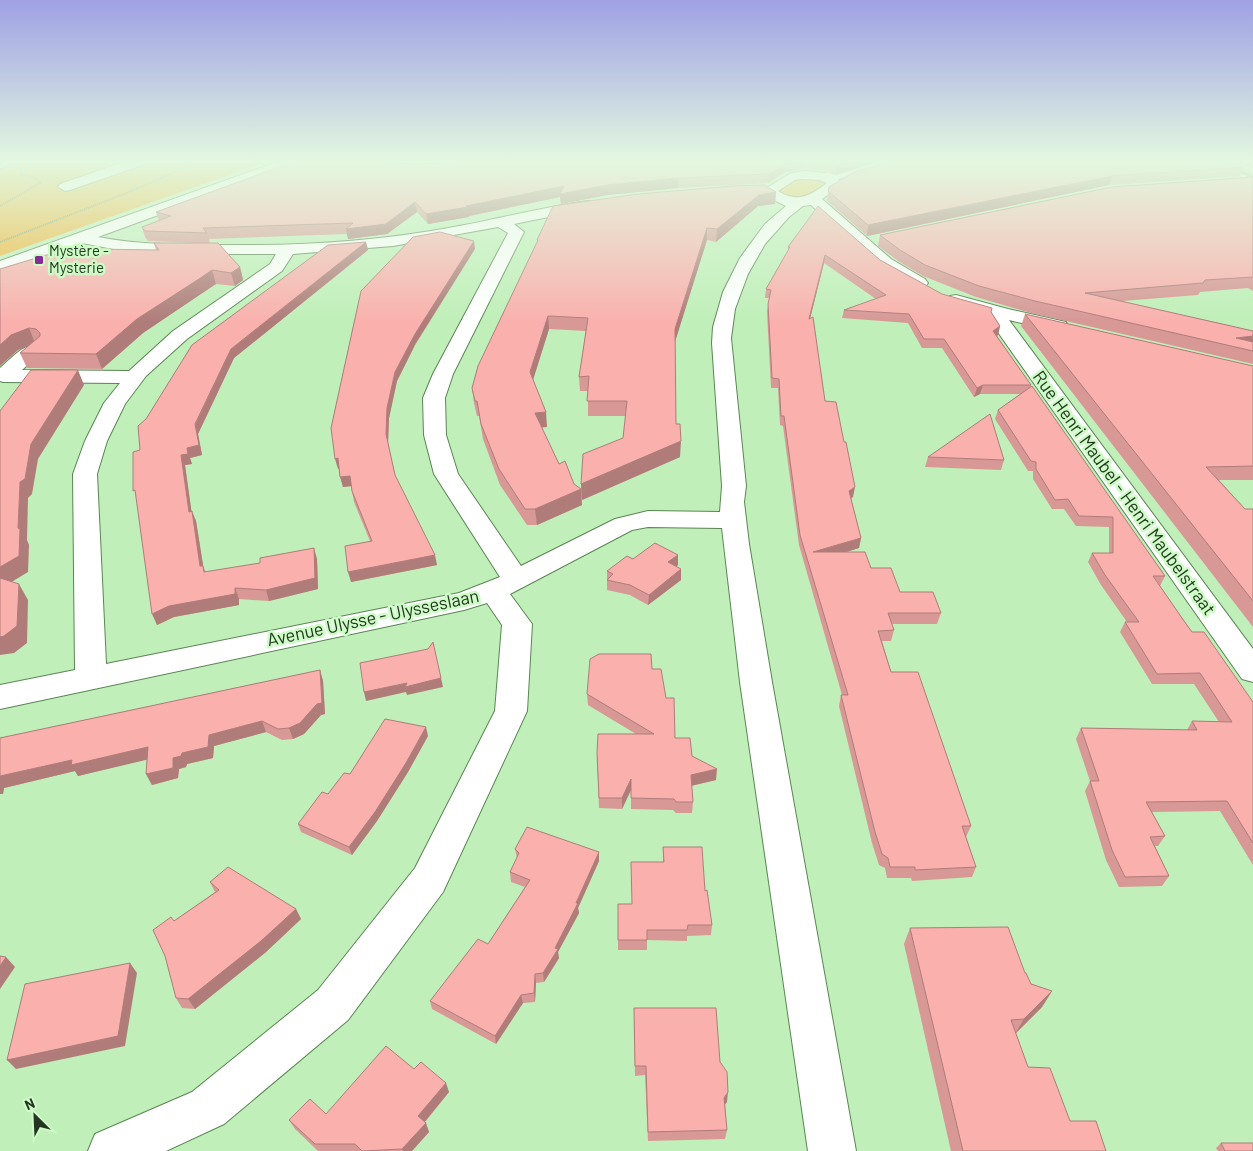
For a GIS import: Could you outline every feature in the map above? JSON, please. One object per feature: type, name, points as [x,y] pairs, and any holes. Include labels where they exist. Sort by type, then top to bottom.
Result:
[{"type":"street","points":[[0,267],[146,215]]},
{"type":"street","points":[[82,238],[104,244],[145,248],[287,250],[382,243],[446,234],[540,215]]},
{"type":"street","points":[[786,215],[765,234],[752,253],[730,294],[721,328],[734,486],[732,502],[734,520],[756,682],[832,1151]]},
{"type":"street","points":[[830,215],[885,263],[935,291],[1004,314],[1079,331]]},
{"type":"street","points":[[112,1151],[208,1108],[333,1005],[429,880],[511,711],[517,624],[505,586],[446,474],[435,435],[434,398],[442,374],[516,232],[502,222]]},
{"type":"street","points":[[862,243],[881,239]]},
{"type":"street","points":[[91,679],[85,474],[100,433],[115,403],[132,380],[180,335],[276,266],[287,250]]},
{"type":"street","name":"Rue Henri Maubel - Henri Maubelstraat","points":[[1004,314],[1000,320],[1004,328],[1253,671]]},
{"type":"street","points":[[35,349],[3,376],[132,380]]},
{"type":"street","points":[[0,383],[132,380]]},
{"type":"street","name":"Avenue Ulysse - Ulysseslaan","points":[[0,697],[464,601],[505,586],[624,524],[648,519],[734,520]]},
{"type":"path","points":[[0,242],[70,215]]},
{"type":"shaded area","points":[[0,215],[117,215],[0,256]]},
{"type":"building","points":[[166,215],[398,215],[386,224],[346,229],[353,223],[203,228],[207,233],[145,231],[142,227],[171,216]]},
{"type":"building","points":[[549,215],[735,215],[717,229],[707,228],[675,329],[676,424],[680,424],[681,441],[581,484],[583,454],[623,438],[627,401],[587,401],[589,376],[579,377],[588,318],[548,316],[530,372],[546,412],[535,413],[559,464],[565,461],[574,484],[581,489],[535,509],[525,509],[499,469],[481,424],[477,401],[475,401],[472,388],[478,366]]},
{"type":"building","points":[[812,215],[828,215],[880,260],[942,294],[992,308],[991,312],[1000,326],[993,331],[1031,385],[983,385],[977,388],[944,339],[924,339],[909,314],[844,310],[886,295],[825,255],[809,319],[813,317],[825,401],[836,402],[844,442],[846,442],[855,487],[849,491],[861,538],[813,552],[865,552],[871,568],[891,568],[900,592],[933,592],[941,613],[888,613],[894,630],[878,631],[891,672],[918,672],[971,826],[962,826],[976,867],[915,870],[915,867],[890,867],[888,858],[882,854],[875,832],[841,695],[848,695],[800,535],[784,416],[781,416],[779,379],[772,378],[768,304],[771,290],[766,289],[790,247],[788,247]]},
{"type":"building","points":[[856,215],[919,215],[868,225]]},
{"type":"building","points":[[978,215],[1253,215],[1253,277],[1205,280],[1203,283],[1085,293],[1253,331],[1253,336],[1236,338],[1253,342],[1253,351],[1035,301],[979,286],[925,265],[880,235]]},
{"type":"building","points":[[440,232],[474,241],[415,334],[395,372],[387,408],[386,434],[395,475],[435,555],[348,572],[345,546],[372,541],[352,491],[350,476],[340,477],[338,458],[335,459],[331,428],[361,291],[413,237]]},
{"type":"building","points":[[366,242],[231,349],[195,424],[199,445],[187,448],[188,454],[181,455],[189,512],[192,511],[200,566],[203,566],[204,572],[260,563],[260,558],[314,548],[315,578],[266,590],[235,588],[235,594],[169,606],[152,614],[135,490],[133,491],[133,452],[140,450],[138,426],[146,419],[192,345],[328,245]]},
{"type":"building","points":[[154,243],[218,243],[240,267],[231,273],[212,270],[137,319],[96,354],[20,353],[40,336],[36,329],[29,328],[11,335],[0,345],[0,269],[46,255],[92,249],[159,250]]},
{"type":"building","points":[[1025,314],[1253,366],[1253,466],[1206,467],[1245,509],[1253,509],[1253,601]]},
{"type":"building","points":[[31,370],[78,370],[31,444],[25,479],[20,482],[19,556],[0,567],[0,411]]},
{"type":"building","points":[[1032,386],[1165,576],[1153,576],[1184,621],[1192,632],[1204,632],[1253,702],[1253,843],[1227,801],[1146,802],[1165,836],[1150,837],[1169,876],[1125,877],[1112,850],[1090,781],[1099,781],[1081,728],[1197,730],[1192,721],[1232,722],[1200,673],[1157,674],[1125,622],[1139,622],[1105,575],[1092,553],[1113,553],[1113,517],[1079,516],[1068,499],[1055,500],[1036,469],[1036,462],[1031,461],[998,410]]},
{"type":"building","points":[[990,414],[1004,460],[928,457]]},
{"type":"building","points":[[655,543],[678,555],[668,562],[681,569],[649,595],[630,585],[607,580],[613,574],[607,571],[627,556],[633,559]]},
{"type":"building","points":[[0,578],[19,584],[17,626],[0,637]]},
{"type":"building","points":[[433,642],[441,678],[405,687],[407,683],[364,692],[360,663],[428,649]]},
{"type":"building","points":[[599,654],[651,654],[652,669],[661,669],[666,698],[674,698],[675,738],[690,738],[692,756],[717,769],[691,775],[693,802],[676,802],[674,799],[631,798],[631,779],[622,798],[599,798],[598,734],[654,734],[587,694],[590,659]]},
{"type":"building","points":[[320,670],[322,703],[317,704],[300,723],[289,728],[278,729],[262,721],[209,735],[208,747],[182,753],[181,756],[173,758],[173,768],[146,774],[148,747],[71,765],[72,760],[0,776],[0,738]]},
{"type":"building","points":[[385,719],[426,727],[375,812],[349,847],[298,824],[322,792],[328,794],[344,773],[350,774]]},
{"type":"building","points":[[527,827],[599,852],[576,903],[578,903],[555,948],[558,949],[543,973],[535,974],[534,993],[521,995],[495,1036],[430,1001],[478,939],[488,944],[530,880],[510,872],[519,853],[515,849]]},
{"type":"building","points":[[663,847],[702,847],[705,891],[707,890],[712,925],[688,925],[687,930],[647,930],[647,940],[618,940],[618,904],[632,904],[631,862],[664,862]]},
{"type":"building","points":[[228,867],[296,909],[261,941],[188,999],[176,998],[165,956],[153,930],[171,917],[174,921],[219,890],[210,882]]},
{"type":"building","points":[[1008,927],[1031,984],[1052,991],[1024,1019],[1011,1020],[1028,1067],[1050,1068],[1070,1121],[1096,1121],[1106,1151],[963,1151],[910,928]]},
{"type":"building","points":[[0,956],[6,957],[0,966]]},
{"type":"building","points":[[130,963],[118,1036],[7,1060],[25,984]]},
{"type":"building","points":[[634,1008],[716,1008],[720,1062],[727,1072],[728,1092],[724,1098],[727,1130],[648,1132],[646,1066],[635,1066]]},
{"type":"building","points":[[386,1046],[414,1069],[421,1062],[446,1083],[418,1116],[426,1123],[402,1149],[362,1151],[355,1144],[315,1144],[289,1120],[310,1099],[326,1114]]},
{"type":"building","points":[[1221,1143],[1253,1143],[1253,1151],[1225,1151]]},
{"type":"place","name":"Mystère - Mysterie","points":[[39,260]]}]
